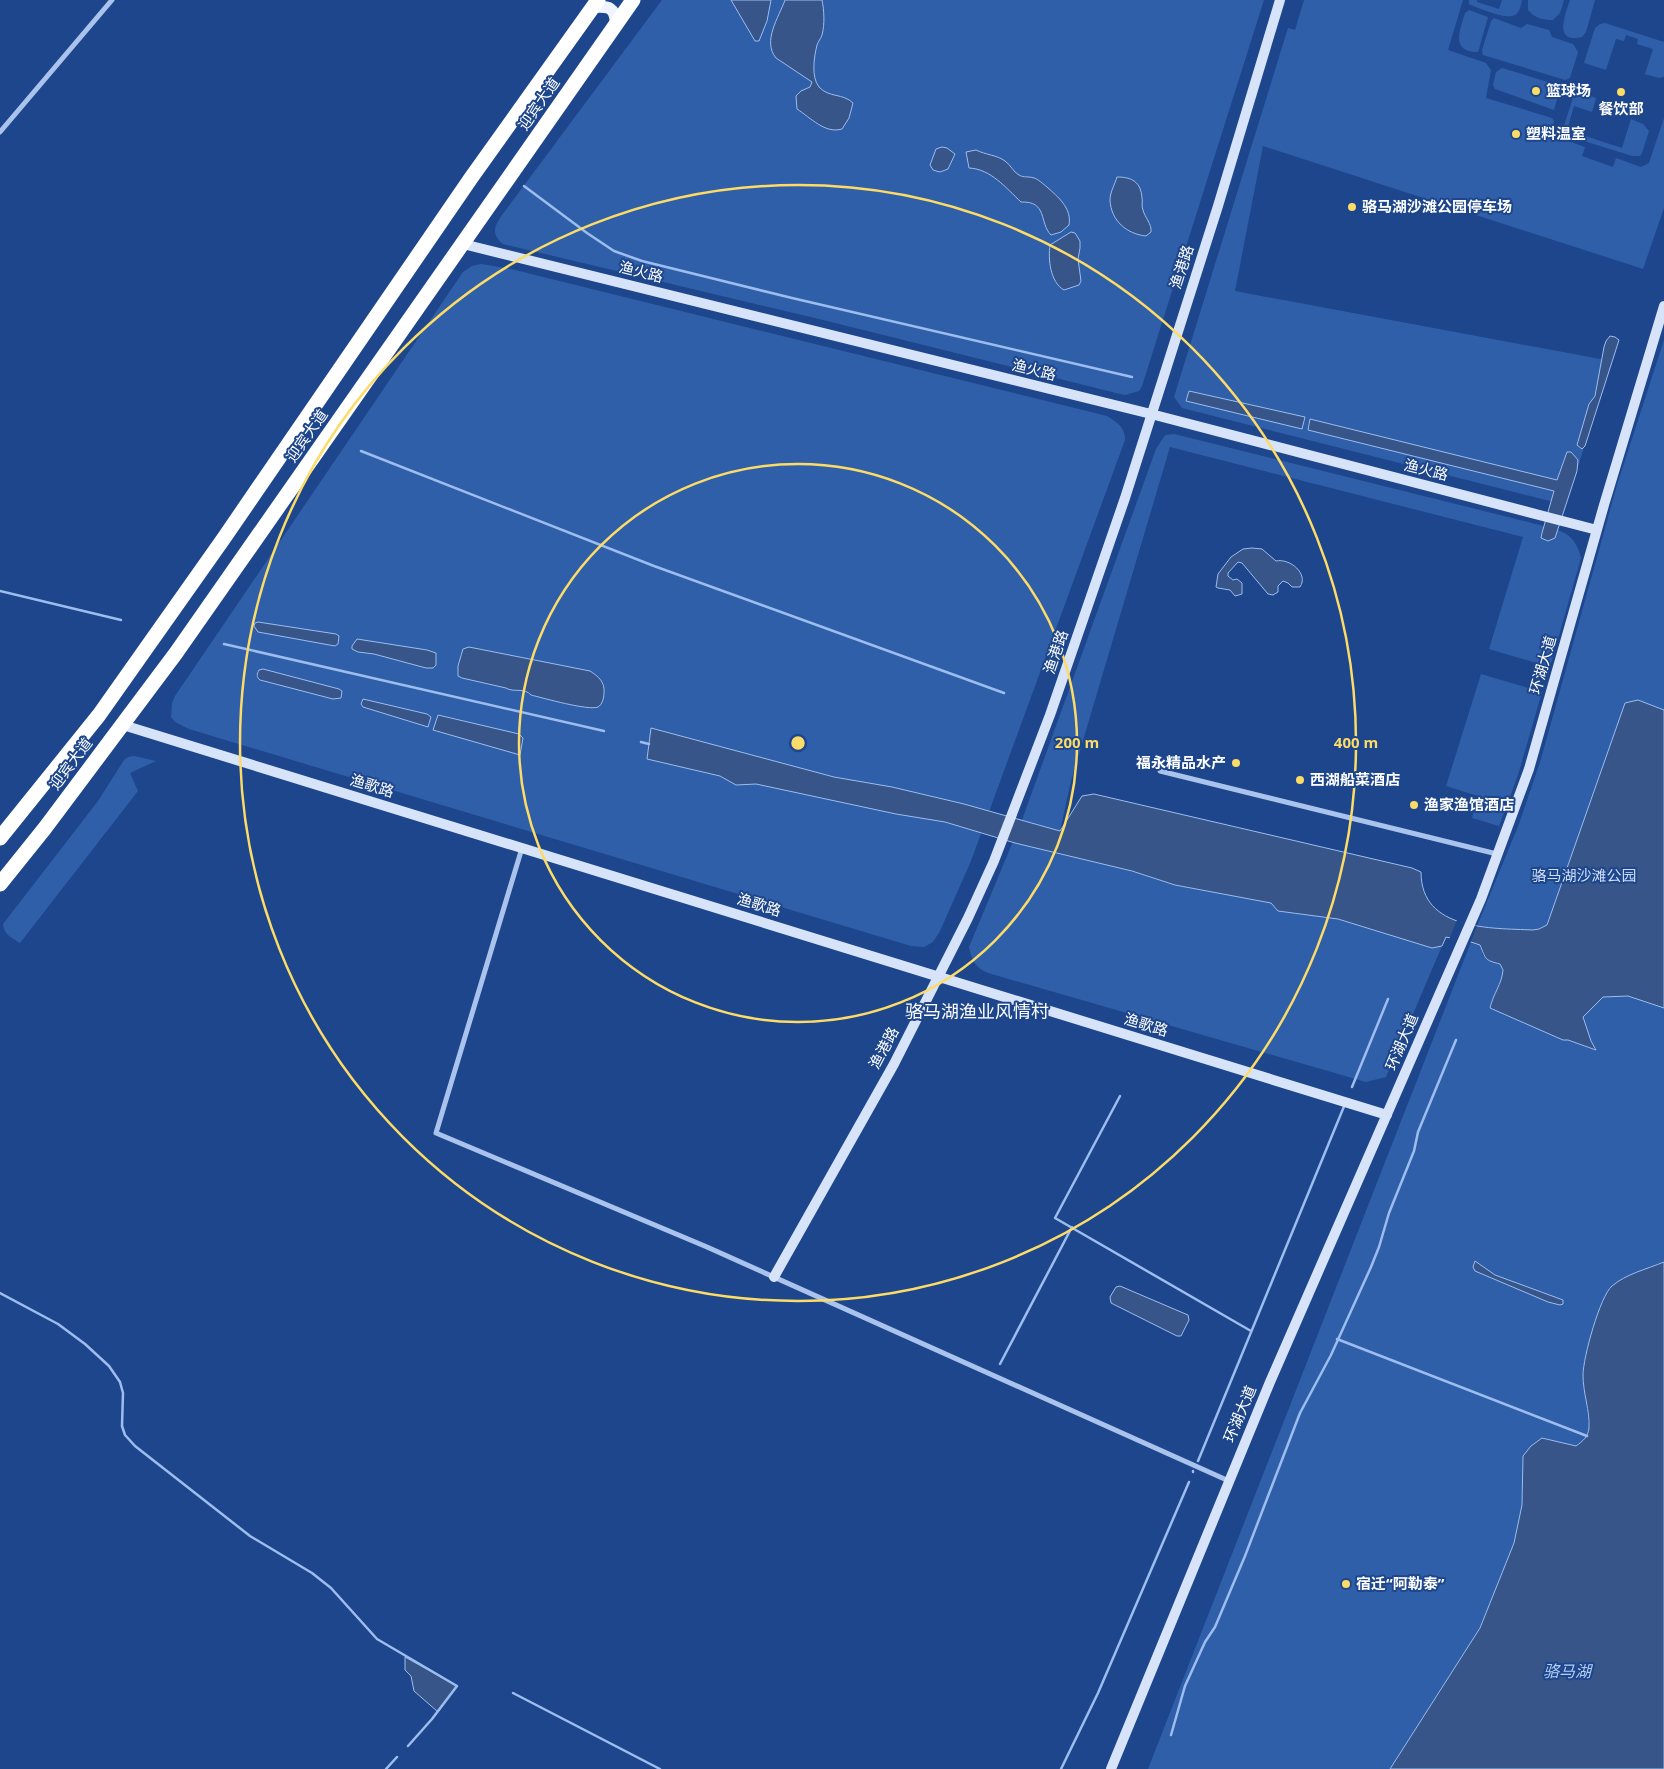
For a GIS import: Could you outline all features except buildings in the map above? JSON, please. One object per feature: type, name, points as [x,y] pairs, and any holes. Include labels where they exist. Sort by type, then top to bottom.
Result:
[{"type":"highway","name":"迎宾大道","points":[[0,884],[45,828],[176,653],[633,0]]},
{"type":"highway","name":"迎宾大道","points":[[0,838],[99,715],[224,538],[471,178],[596,4]]},
{"type":"main road","points":[[596,4],[613,10],[616,24]]},
{"type":"street","points":[[0,132],[112,0]]},
{"type":"street","name":"渔港路","points":[[774,1277],[894,1064],[994,862],[1050,715],[1125,498],[1150,414],[1218,206],[1280,0]]},
{"type":"street","name":"渔火路","points":[[463,244],[1150,414],[1597,530]]},
{"type":"street","name":"环湖大道","points":[[1111,1769],[1229,1481],[1480,899],[1529,769],[1597,530],[1664,306]]},
{"type":"street","name":"渔歌路","points":[[123,725],[1387,1114]]},
{"type":"street","points":[[1160,771],[1497,854]]},
{"type":"street","points":[[522,848],[436,1133],[698,1243],[1229,1481]]},
{"type":"green space","points":[[662,0],[1264,0],[1139,391],[1125,395],[1116,393],[819,319],[503,244],[495,234],[497,223],[502,215]]},
{"type":"green space","points":[[1304,0],[1463,0],[1448,50],[1486,63],[1491,70],[1486,98],[1552,118],[1554,121],[1552,133],[1554,136],[1585,147],[1582,156],[1613,167],[1616,158],[1641,167],[1649,163],[1664,118],[1664,208],[1643,269],[1263,146],[1235,291],[1611,361],[1566,505],[1182,408],[1174,397],[1288,28],[1295,30]]},
{"type":"green space","points":[[1469,0],[1477,0],[1477,2],[1499,9],[1502,0],[1522,0],[1520,8],[1515,15],[1506,16],[1469,4]]},
{"type":"green space","points":[[1528,0],[1564,0],[1560,13],[1553,20],[1542,19],[1533,15],[1528,10]]},
{"type":"green space","points":[[1570,0],[1595,0],[1586,32],[1582,37],[1573,38],[1567,36],[1564,32],[1564,20]]},
{"type":"green space","points":[[1469,10],[1488,17],[1478,52],[1469,51],[1460,44],[1461,26],[1465,13]]},
{"type":"green space","points":[[1494,18],[1521,28],[1527,24],[1549,30],[1552,37],[1573,44],[1578,52],[1570,78],[1565,80],[1483,55],[1482,50],[1491,21]]},
{"type":"green space","points":[[1605,23],[1664,42],[1664,77],[1659,78],[1645,74],[1653,49],[1637,44],[1638,39],[1626,35],[1624,41],[1616,39],[1606,70],[1584,63],[1595,28]]},
{"type":"green space","name":"篮球场","points":[[1502,68],[1561,86],[1554,110],[1495,89],[1493,85],[1496,72]]},
{"type":"green space","points":[[1575,91],[1596,98],[1592,112],[1574,106],[1567,130],[1622,148],[1631,119],[1643,124],[1649,131],[1640,156],[1632,156],[1568,136],[1564,132],[1564,126]]},
{"type":"green space","points":[[481,264],[511,269],[1107,416],[1118,423],[1122,429],[1125,440],[971,861],[940,931],[933,942],[924,947],[911,946],[189,729],[175,722],[171,717],[172,703],[175,696],[463,272],[472,266]]},
{"type":"green space","name":"骆马湖沙滩公园","points":[[1664,340],[1664,988],[1477,926],[1519,824],[1541,759],[1617,485]]},
{"type":"green space","points":[[1174,434],[1555,529],[1568,536],[1578,548],[1581,558],[1550,667],[1489,649],[1523,537],[1170,447],[1071,781],[1060,831],[1050,851],[1132,871],[1175,885],[1271,903],[1278,911],[1338,919],[1432,947],[1442,946],[1386,1077],[1366,1082],[988,973],[977,966],[971,956],[969,947],[1022,820],[1156,449],[1165,435]]},
{"type":"green space","points":[[1481,674],[1542,692],[1518,775],[1499,826],[1472,818],[1478,796],[1446,786]]},
{"type":"green space","points":[[134,756],[156,761],[130,773],[138,791],[20,943],[6,933],[3,924],[98,801],[124,760]]},
{"type":"green space","points":[[1471,942],[1480,945],[1483,956],[1500,964],[1503,970],[1490,1008],[1563,1040],[1596,1050],[1583,1017],[1603,997],[1628,995],[1664,1008],[1664,1262],[1625,1278],[1583,1373],[1589,1429],[1585,1439],[1576,1446],[1542,1438],[1523,1456],[1522,1505],[1514,1543],[1494,1597],[1480,1628],[1390,1769],[1148,1769]]},
{"type":"water","points":[[731,0],[771,0],[767,21],[759,41],[755,41]]},
{"type":"water","points":[[785,0],[822,0],[824,26],[815,55],[815,78],[819,87],[827,93],[845,98],[853,103],[849,118],[842,129],[836,130],[824,127],[797,109],[796,96],[801,91],[810,87],[812,82],[776,58],[771,44],[773,29]]},
{"type":"water","points":[[942,147],[955,154],[948,169],[940,172],[933,170],[930,165],[936,149]]},
{"type":"water","points":[[976,150],[1002,159],[1019,175],[1037,179],[1042,183],[1063,203],[1068,213],[1069,225],[1061,232],[1051,235],[1047,230],[1042,214],[1035,205],[1021,202],[1004,185],[991,176],[977,169],[969,168],[966,152]]},
{"type":"water","points":[[1117,177],[1131,179],[1140,188],[1142,208],[1151,229],[1151,232],[1146,236],[1132,232],[1121,225],[1113,214],[1110,197]]},
{"type":"water","points":[[1071,232],[1075,233],[1080,241],[1078,259],[1081,281],[1079,285],[1064,290],[1056,282],[1051,270],[1050,245]]},
{"type":"water","points":[[1610,336],[1619,340],[1585,446],[1582,449],[1577,445],[1589,404],[1595,396],[1604,347]]},
{"type":"water","points":[[1189,391],[1305,417],[1302,429],[1186,401]]},
{"type":"water","points":[[1310,419],[1557,480],[1567,452],[1571,452],[1578,460],[1577,471],[1555,538],[1548,541],[1541,538],[1554,491],[1308,430]]},
{"type":"water","points":[[1243,549],[1262,549],[1276,561],[1287,562],[1297,568],[1302,577],[1300,587],[1292,587],[1283,581],[1278,586],[1278,592],[1273,595],[1268,594],[1242,563],[1238,562],[1228,573],[1228,576],[1242,583],[1242,594],[1235,596],[1230,590],[1216,587],[1218,574],[1231,557]]},
{"type":"water","points":[[258,622],[336,634],[339,636],[338,644],[335,646],[258,632],[254,626]]},
{"type":"water","points":[[357,639],[427,650],[436,653],[436,665],[433,668],[426,668],[374,654],[358,652],[352,649]]},
{"type":"water","points":[[469,647],[590,671],[602,683],[604,689],[603,701],[601,705],[593,708],[576,706],[531,695],[525,691],[462,678],[458,676],[458,666],[463,649]]},
{"type":"water","points":[[263,669],[339,689],[342,691],[341,698],[333,699],[260,680],[257,674],[259,670]]},
{"type":"water","points":[[363,699],[427,714],[431,717],[428,727],[363,707],[361,704]]},
{"type":"water","points":[[1638,700],[1664,710],[1664,1008],[1628,996],[1603,997],[1583,1017],[1596,1050],[1563,1040],[1490,1008],[1503,970],[1500,964],[1486,958],[1480,945],[1471,942],[1446,937],[1442,946],[1432,948],[1338,919],[1278,911],[1271,903],[1175,885],[1132,871],[1015,843],[945,822],[896,814],[756,784],[736,785],[720,776],[647,759],[651,728],[834,777],[892,787],[964,804],[1060,831],[1082,796],[1094,794],[1412,868],[1421,872],[1424,891],[1433,906],[1445,916],[1479,926],[1533,930],[1547,925],[1625,703]]},
{"type":"water","points":[[438,715],[519,734],[523,738],[520,755],[433,730]]},
{"type":"water","points":[[1475,1261],[1495,1275],[1563,1300],[1563,1304],[1548,1302],[1475,1271],[1473,1267]]},
{"type":"water","name":"骆马湖","points":[[1664,1262],[1664,1769],[1390,1769],[1480,1628],[1514,1543],[1522,1505],[1523,1456],[1531,1446],[1542,1438],[1576,1446],[1588,1434],[1588,1409],[1583,1382],[1584,1367],[1593,1328],[1607,1292],[1624,1278]]},
{"type":"water","points":[[1120,1286],[1188,1315],[1189,1320],[1181,1336],[1177,1336],[1111,1303],[1110,1297],[1116,1287]]},
{"type":"water","points":[[405,1657],[457,1686],[438,1712],[414,1691],[411,1676],[405,1670]]},
{"type":"pier","points":[[1457,920],[1477,926],[1470,944],[1449,940]]},
{"type":"waterway","points":[[524,186],[614,251],[642,261],[1132,377]]},
{"type":"waterway","points":[[361,451],[654,566],[1004,693]]},
{"type":"waterway","points":[[0,591],[121,620]]},
{"type":"waterway","points":[[224,644],[604,731]]},
{"type":"waterway","points":[[641,742],[649,744]]},
{"type":"waterway","points":[[1352,1087],[1388,999]]},
{"type":"waterway","points":[[1171,1735],[1185,1686],[1205,1642],[1215,1627],[1245,1556],[1300,1413],[1331,1355],[1371,1267],[1389,1213],[1414,1151],[1418,1132],[1456,1040]]},
{"type":"waterway","points":[[1120,1096],[1055,1218],[1251,1331]]},
{"type":"waterway","points":[[1198,1461],[1345,1104]]},
{"type":"waterway","points":[[1000,1364],[1072,1227]]},
{"type":"waterway","points":[[0,1293],[58,1324],[85,1344],[109,1366],[120,1382],[123,1393],[122,1426],[125,1435],[135,1446],[250,1536],[312,1573],[331,1588],[377,1639],[457,1686],[432,1719],[408,1746]]},
{"type":"waterway","points":[[1337,1339],[1587,1436]]},
{"type":"waterway","points":[[1061,1769],[1098,1693],[1189,1482]]},
{"type":"waterway","points":[[513,1693],[660,1769]]},
{"type":"waterway","points":[[386,1769],[397,1757]]},
{"type":"place","name":"篮球场","points":[[1536,91]]},
{"type":"place","name":"餐饮部","points":[[1621,92]]},
{"type":"place","name":"塑料温室","points":[[1516,134]]},
{"type":"place","name":"骆马湖沙滩公园停车场","points":[[1352,207]]},
{"type":"place","name":"福永精品水产","points":[[1236,763]]},
{"type":"place","name":"西湖船菜酒店","points":[[1300,780]]},
{"type":"place","name":"渔家渔馆酒店","points":[[1414,805]]},
{"type":"place","name":"宿迁“阿勒泰”","points":[[1346,1584]]},
{"type":"district","name":"骆马湖渔业风情村","points":[[977,1012]]}]
